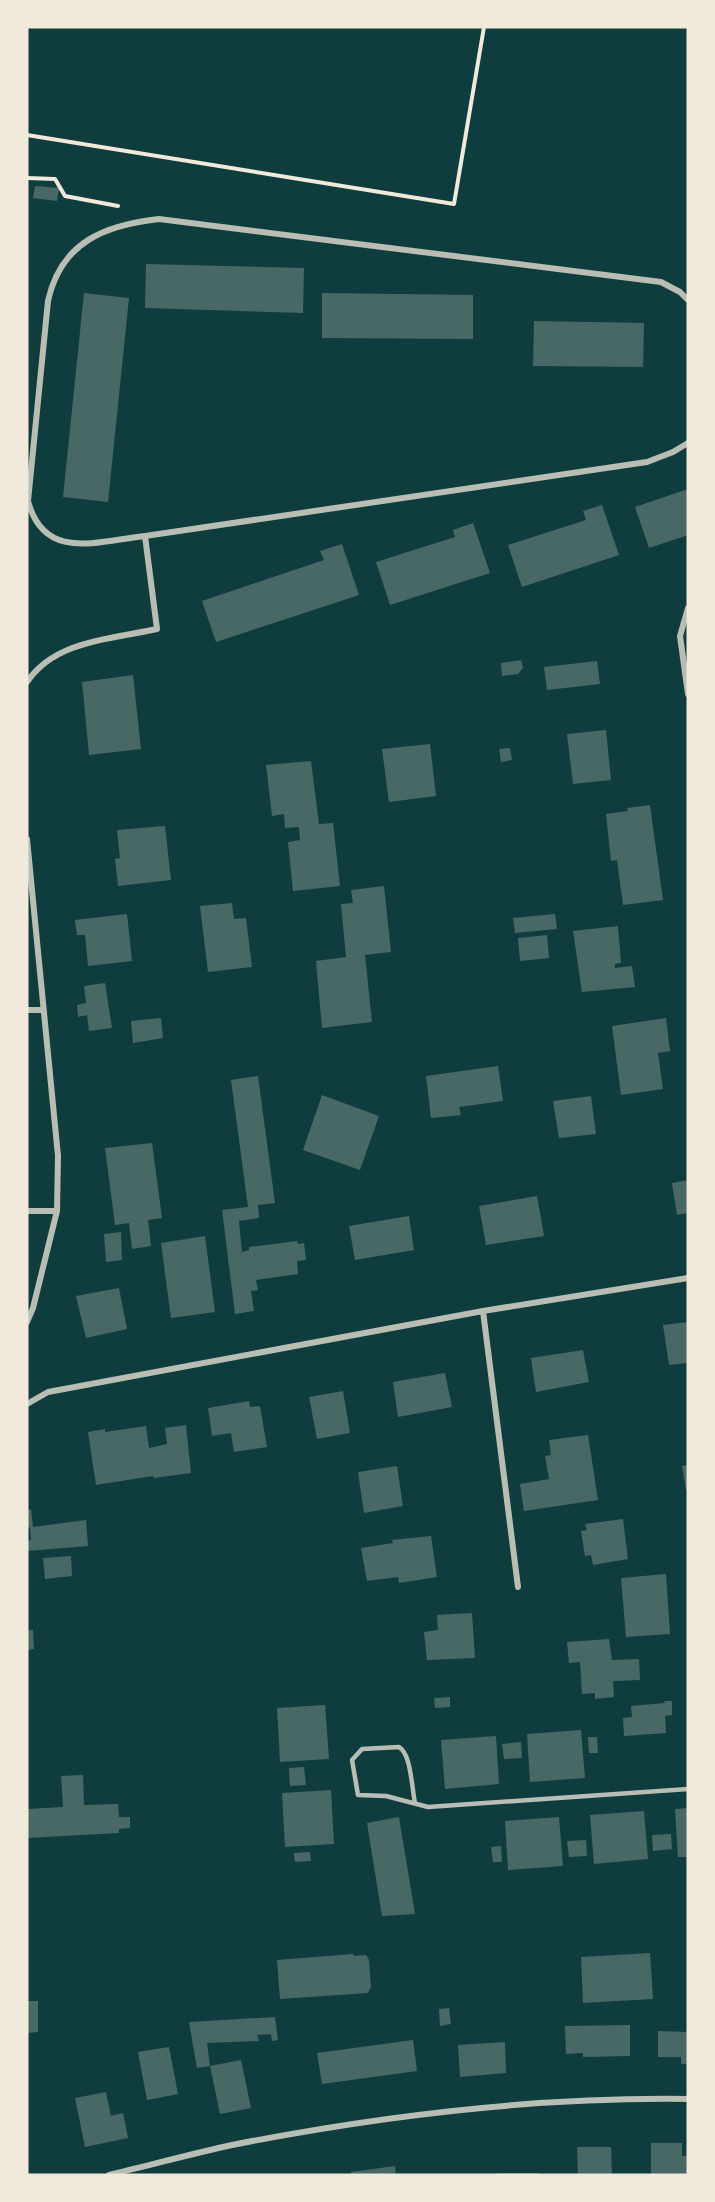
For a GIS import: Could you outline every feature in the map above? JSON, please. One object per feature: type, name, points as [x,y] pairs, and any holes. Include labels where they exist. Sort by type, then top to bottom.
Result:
[{"type":"street","points":[[688,300],[680,292],[661,282],[159,219],[128,223],[101,233],[80,247],[66,260],[52,285],[48,301],[28,501],[31,513],[51,537],[62,542],[81,543],[145,536],[647,462],[674,452],[688,443]]},
{"type":"street","points":[[27,682],[40,667],[58,653],[78,645],[157,629],[145,536]]},
{"type":"street","points":[[688,608],[680,636],[688,694]]},
{"type":"street","points":[[27,839],[58,1156],[57,1211],[33,1308],[27,1322]]},
{"type":"street","points":[[27,1010],[43,1010]]},
{"type":"street","points":[[27,1210],[57,1211]]},
{"type":"street","points":[[27,1404],[48,1392],[483,1311],[688,1278]]},
{"type":"street","points":[[483,1311],[518,1587]]},
{"type":"street","points":[[109,2175],[237,2145],[424,2113],[634,2098],[688,2099]]},
{"type":"lane","points":[[414,1803],[404,1750],[399,1747],[363,1749],[358,1752],[352,1760],[358,1795],[386,1796],[428,1807],[688,1789]]},
{"type":"path","points":[[27,135],[454,204],[484,27]]},
{"type":"path","points":[[27,178],[55,179],[65,196],[118,207],[128,223]]},
{"type":"building","points":[[35,186],[59,188],[57,201],[33,198]]},
{"type":"building","points":[[146,264],[304,268],[303,313],[145,308]]},
{"type":"building","points":[[84,293],[129,298],[108,502],[63,497]]},
{"type":"building","points":[[322,293],[473,295],[473,339],[322,338]]},
{"type":"building","points":[[534,321],[644,323],[643,367],[533,366]]},
{"type":"building","points":[[688,489],[688,535],[649,548],[635,507]]},
{"type":"building","points":[[602,505],[619,555],[522,587],[508,545],[586,520],[583,511]]},
{"type":"building","points":[[473,523],[490,573],[390,605],[376,562],[455,537],[453,530]]},
{"type":"building","points":[[342,544],[359,595],[216,642],[202,601],[324,560],[320,551]]},
{"type":"building","points":[[521,660],[523,668],[518,674],[502,676],[501,663]]},
{"type":"building","points":[[597,661],[600,684],[547,690],[544,667]]},
{"type":"building","points":[[133,675],[141,749],[89,755],[82,682]]},
{"type":"building","points":[[606,730],[611,780],[573,784],[567,734]]},
{"type":"building","points":[[430,744],[436,796],[389,802],[382,749]]},
{"type":"building","points":[[510,748],[512,760],[501,762],[499,749]]},
{"type":"building","points":[[311,761],[319,824],[333,823],[340,886],[293,891],[288,842],[300,840],[299,827],[285,828],[284,814],[272,816],[266,765]]},
{"type":"building","points":[[650,805],[663,900],[623,905],[617,860],[611,861],[606,814]]},
{"type":"building","points":[[165,826],[171,880],[118,886],[115,859],[120,858],[117,830]]},
{"type":"building","points":[[384,886],[391,952],[365,955],[372,1022],[322,1028],[316,961],[346,957],[341,904],[353,903],[351,890]]},
{"type":"building","points":[[232,903],[234,919],[246,918],[252,967],[208,972],[200,906]]},
{"type":"building","points":[[127,914],[132,961],[88,966],[85,935],[77,935],[75,920]]},
{"type":"building","points":[[555,914],[557,929],[515,933],[513,918]]},
{"type":"building","points":[[618,926],[621,963],[615,964],[615,968],[632,966],[635,987],[582,992],[573,931]]},
{"type":"building","points":[[547,935],[549,958],[520,961],[518,938]]},
{"type":"building","points":[[105,983],[112,1028],[89,1031],[87,1015],[78,1017],[77,1005],[86,1003],[84,986]]},
{"type":"building","points":[[161,1018],[163,1038],[133,1043],[131,1021]]},
{"type":"building","points":[[666,1018],[670,1051],[658,1053],[663,1089],[621,1095],[612,1026]]},
{"type":"building","points":[[498,1066],[503,1101],[459,1107],[461,1115],[431,1118],[426,1076]]},
{"type":"building","points":[[258,1076],[275,1203],[258,1205],[259,1218],[239,1221],[242,1252],[249,1250],[249,1247],[297,1241],[298,1244],[304,1243],[306,1260],[297,1261],[298,1274],[256,1280],[258,1290],[251,1291],[254,1311],[235,1314],[222,1210],[248,1207],[231,1080]]},
{"type":"building","points":[[322,1095],[379,1116],[360,1170],[303,1150]]},
{"type":"building","points":[[591,1096],[596,1134],[559,1138],[553,1101]]},
{"type":"building","points":[[152,1143],[162,1218],[148,1220],[151,1246],[132,1249],[129,1223],[115,1225],[105,1148]]},
{"type":"building","points":[[688,1180],[688,1213],[677,1215],[672,1183]]},
{"type":"building","points":[[537,1196],[544,1236],[486,1245],[479,1206]]},
{"type":"building","points":[[409,1216],[414,1250],[355,1260],[349,1226]]},
{"type":"building","points":[[121,1232],[122,1260],[106,1262],[104,1234]]},
{"type":"building","points":[[205,1236],[215,1312],[171,1318],[161,1243]]},
{"type":"building","points":[[119,1288],[127,1329],[86,1338],[76,1296]]},
{"type":"building","points":[[688,1322],[688,1363],[669,1365],[663,1325]]},
{"type":"building","points":[[583,1350],[589,1382],[536,1392],[531,1358]]},
{"type":"building","points":[[445,1373],[452,1407],[398,1417],[393,1382]]},
{"type":"building","points":[[343,1391],[350,1433],[317,1439],[309,1397]]},
{"type":"building","points":[[249,1401],[250,1407],[260,1406],[267,1447],[234,1452],[231,1433],[212,1436],[208,1408]]},
{"type":"building","points":[[186,1425],[191,1473],[96,1485],[88,1432],[146,1426],[149,1448],[167,1444],[165,1428]]},
{"type":"building","points":[[588,1435],[598,1500],[524,1511],[520,1484],[549,1479],[545,1456],[551,1455],[549,1440]]},
{"type":"building","points":[[688,1465],[688,1489],[686,1490],[682,1466]]},
{"type":"building","points":[[397,1466],[403,1506],[364,1513],[358,1472]]},
{"type":"building","points":[[31,1509],[33,1527],[86,1520],[88,1546],[27,1551],[27,1541],[31,1540],[30,1527],[27,1528],[27,1510]]},
{"type":"building","points":[[623,1519],[628,1559],[593,1565],[591,1555],[585,1556],[581,1531],[587,1530],[585,1524]]},
{"type":"building","points":[[431,1536],[437,1577],[399,1583],[398,1577],[367,1581],[361,1548],[393,1543],[392,1540]]},
{"type":"building","points":[[71,1556],[72,1576],[45,1579],[43,1558]]},
{"type":"building","points":[[666,1574],[670,1634],[626,1637],[621,1578]]},
{"type":"building","points":[[472,1613],[475,1658],[427,1660],[424,1632],[438,1630],[437,1615]]},
{"type":"building","points":[[27,1630],[33,1630],[34,1649],[27,1650]]},
{"type":"building","points":[[609,1639],[612,1660],[639,1659],[640,1680],[613,1681],[614,1697],[595,1699],[595,1693],[582,1694],[580,1662],[569,1663],[567,1642]]},
{"type":"building","points":[[450,1697],[450,1707],[435,1708],[434,1698]]},
{"type":"building","points":[[664,1701],[672,1701],[672,1715],[665,1716],[666,1733],[624,1736],[623,1718],[632,1717],[631,1706],[665,1703]]},
{"type":"building","points":[[325,1705],[329,1759],[280,1762],[277,1708]]},
{"type":"building","points":[[581,1730],[585,1778],[530,1782],[527,1734]]},
{"type":"building","points":[[496,1736],[499,1784],[445,1789],[441,1740]]},
{"type":"building","points":[[588,1737],[597,1737],[598,1753],[589,1753]]},
{"type":"building","points":[[521,1742],[522,1758],[504,1759],[502,1744]]},
{"type":"building","points":[[304,1767],[306,1785],[290,1786],[289,1768]]},
{"type":"building","points":[[83,1775],[84,1805],[118,1804],[119,1817],[130,1817],[130,1828],[119,1829],[119,1833],[27,1838],[27,1809],[63,1807],[61,1776]]},
{"type":"building","points":[[331,1790],[334,1844],[285,1847],[282,1793]]},
{"type":"building","points":[[688,1808],[688,1857],[678,1857],[675,1809]]},
{"type":"building","points":[[644,1811],[648,1859],[594,1864],[590,1815]]},
{"type":"building","points":[[399,1817],[415,1914],[382,1916],[367,1823]]},
{"type":"building","points":[[559,1817],[563,1866],[508,1870],[505,1821]]},
{"type":"building","points":[[671,1834],[672,1849],[653,1851],[652,1835]]},
{"type":"building","points":[[586,1840],[587,1856],[569,1857],[567,1841]]},
{"type":"building","points":[[501,1846],[502,1862],[493,1862],[491,1847]]},
{"type":"building","points":[[310,1852],[311,1861],[295,1862],[294,1853]]},
{"type":"building","points":[[650,1953],[653,1999],[583,2003],[581,1957]]},
{"type":"building","points":[[353,1954],[354,1956],[366,1955],[369,1960],[371,1987],[368,1993],[280,1999],[277,1960]]},
{"type":"building","points":[[27,2001],[38,2001],[38,2032],[27,2033]]},
{"type":"building","points":[[449,2008],[451,2024],[440,2026],[439,2009]]},
{"type":"building","points":[[275,2017],[278,2040],[272,2041],[271,2034],[257,2035],[259,2041],[207,2043],[210,2066],[197,2068],[189,2022]]},
{"type":"building","points":[[630,2025],[630,2056],[583,2057],[583,2053],[566,2054],[565,2026]]},
{"type":"building","points":[[658,2031],[688,2032],[688,2064],[681,2064],[681,2057],[658,2057]]},
{"type":"building","points":[[413,2040],[417,2071],[322,2084],[317,2053]]},
{"type":"building","points":[[505,2042],[506,2073],[460,2077],[458,2045]]},
{"type":"building","points":[[169,2047],[178,2094],[147,2100],[138,2052]]},
{"type":"building","points":[[241,2060],[251,2108],[220,2114],[210,2066]]},
{"type":"building","points":[[106,2092],[111,2116],[123,2113],[128,2138],[85,2147],[75,2098]]},
{"type":"building","points":[[651,2143],[682,2143],[682,2156],[688,2156],[688,2175],[651,2175]]},
{"type":"building","points":[[577,2147],[611,2147],[612,2175],[578,2175]]},
{"type":"building","points":[[395,2166],[396,2175],[351,2175],[351,2172]]},
{"type":"building","points":[[497,2173],[539,2173],[539,2175],[497,2175]]}]
